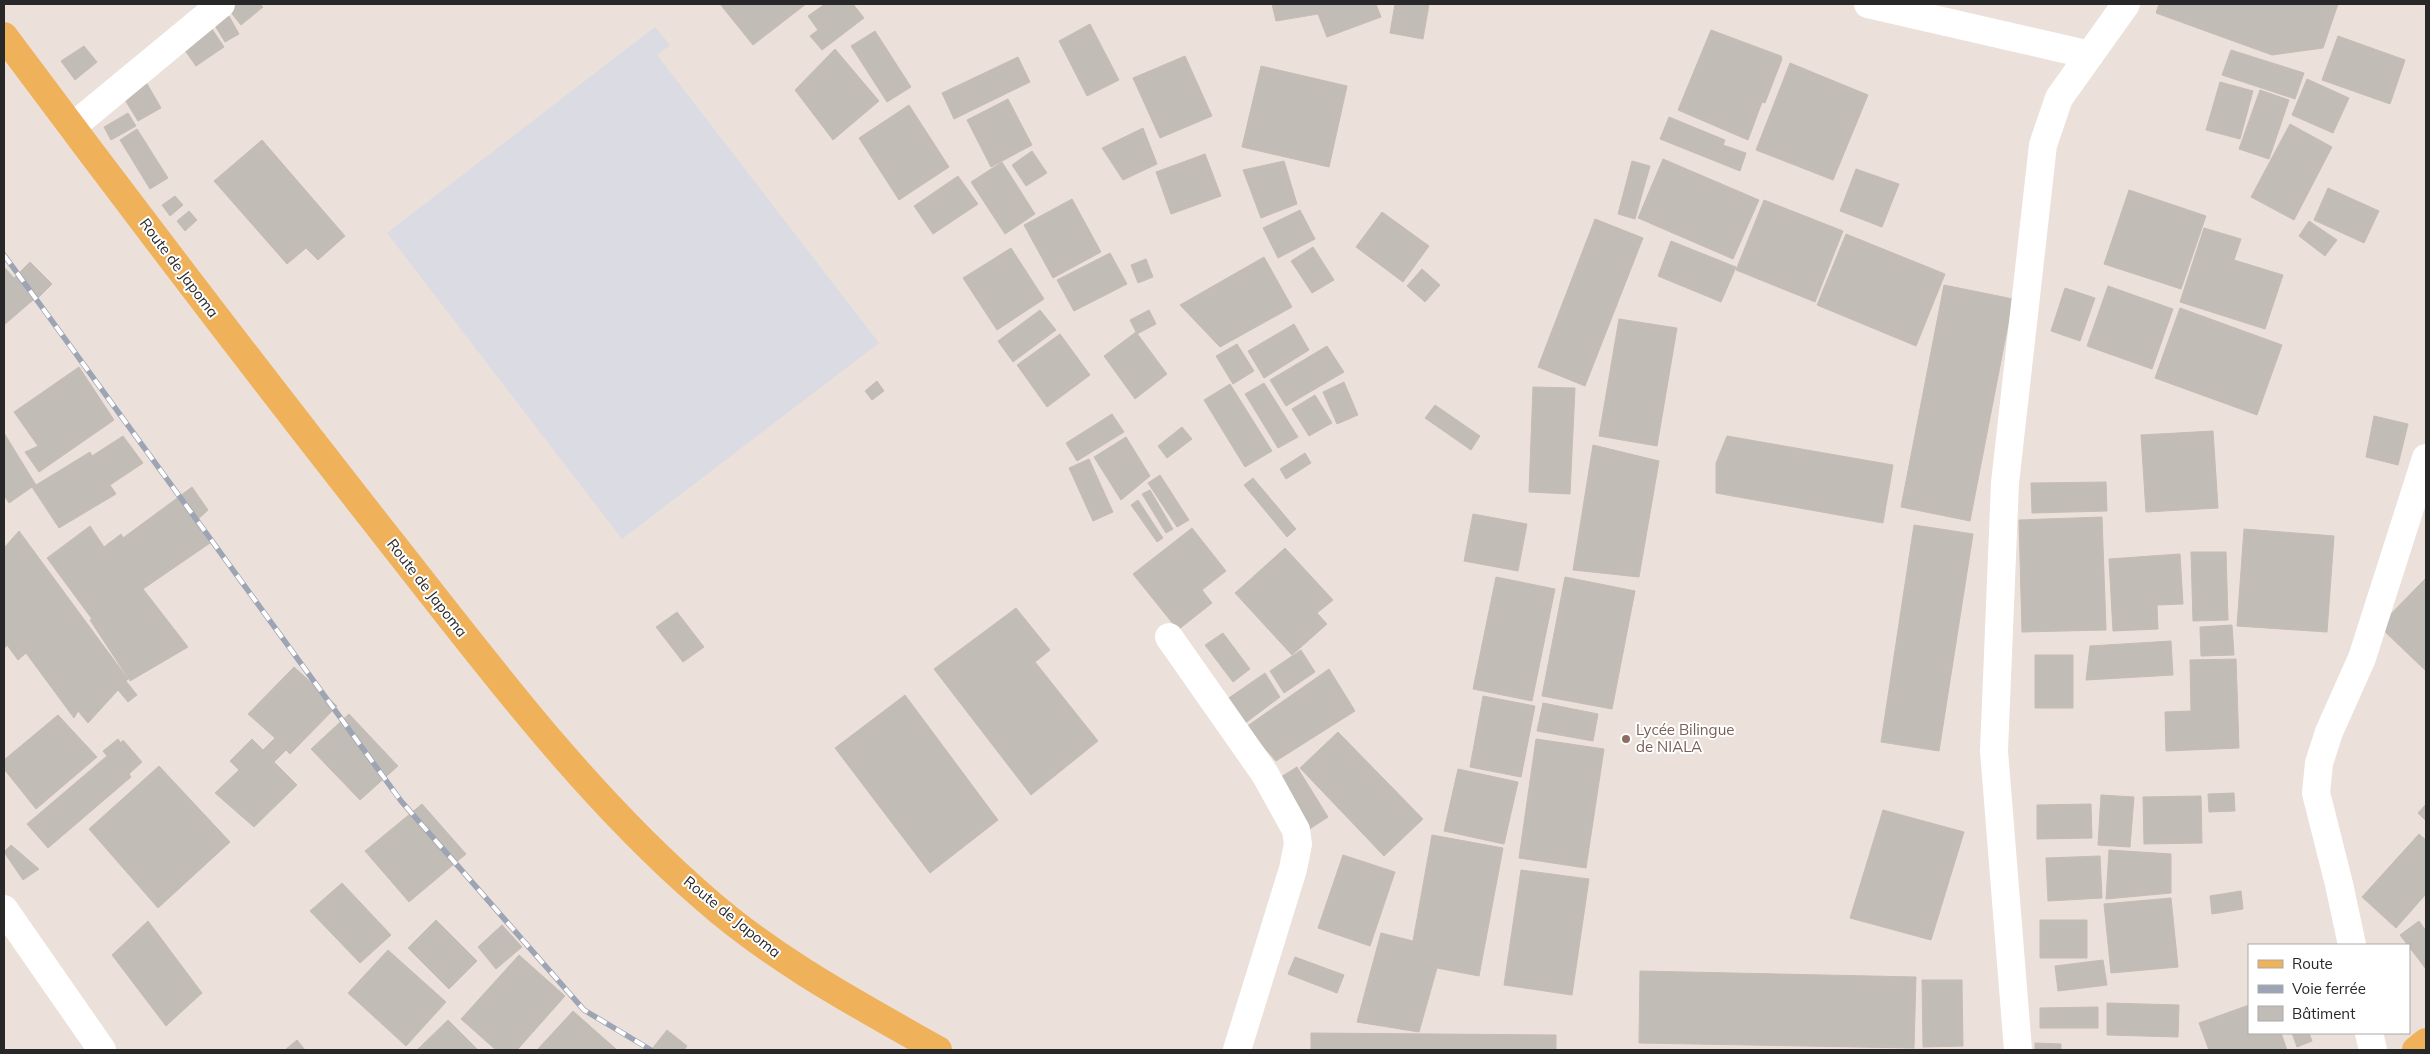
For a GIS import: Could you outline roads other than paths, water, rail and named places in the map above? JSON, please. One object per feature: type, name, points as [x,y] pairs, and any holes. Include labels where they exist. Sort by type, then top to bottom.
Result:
[{"type":"main road","name":"Route de Japoma","points":[[4,36],[280,400],[480,655],[610,809],[705,899],[800,971],[938,1050]]},
{"type":"main road","points":[[2416,1050],[2426,1042]]},
{"type":"street","points":[[72,127],[221,4]]},
{"type":"street","points":[[1868,4],[2090,55]]},
{"type":"street","points":[[2018,1050],[1994,750],[2005,483],[2043,144],[2059,98],[2126,4]]},
{"type":"street","points":[[2352,944],[2340,884],[2316,793],[2319,763],[2329,732],[2362,658],[2426,458]]},
{"type":"street","points":[[1170,637],[1265,774],[1296,830],[1298,844],[1293,868],[1237,1050]]},
{"type":"street","points":[[4,909],[102,1050]]},
{"type":"street","points":[[2369,1034],[2372,1050]]},
{"type":"railway","points":[[4,255],[401,801],[584,1010],[651,1050]]},
{"type":"place","name":"Lycée Bilingue de NIALA","points":[[1626,739]]}]
